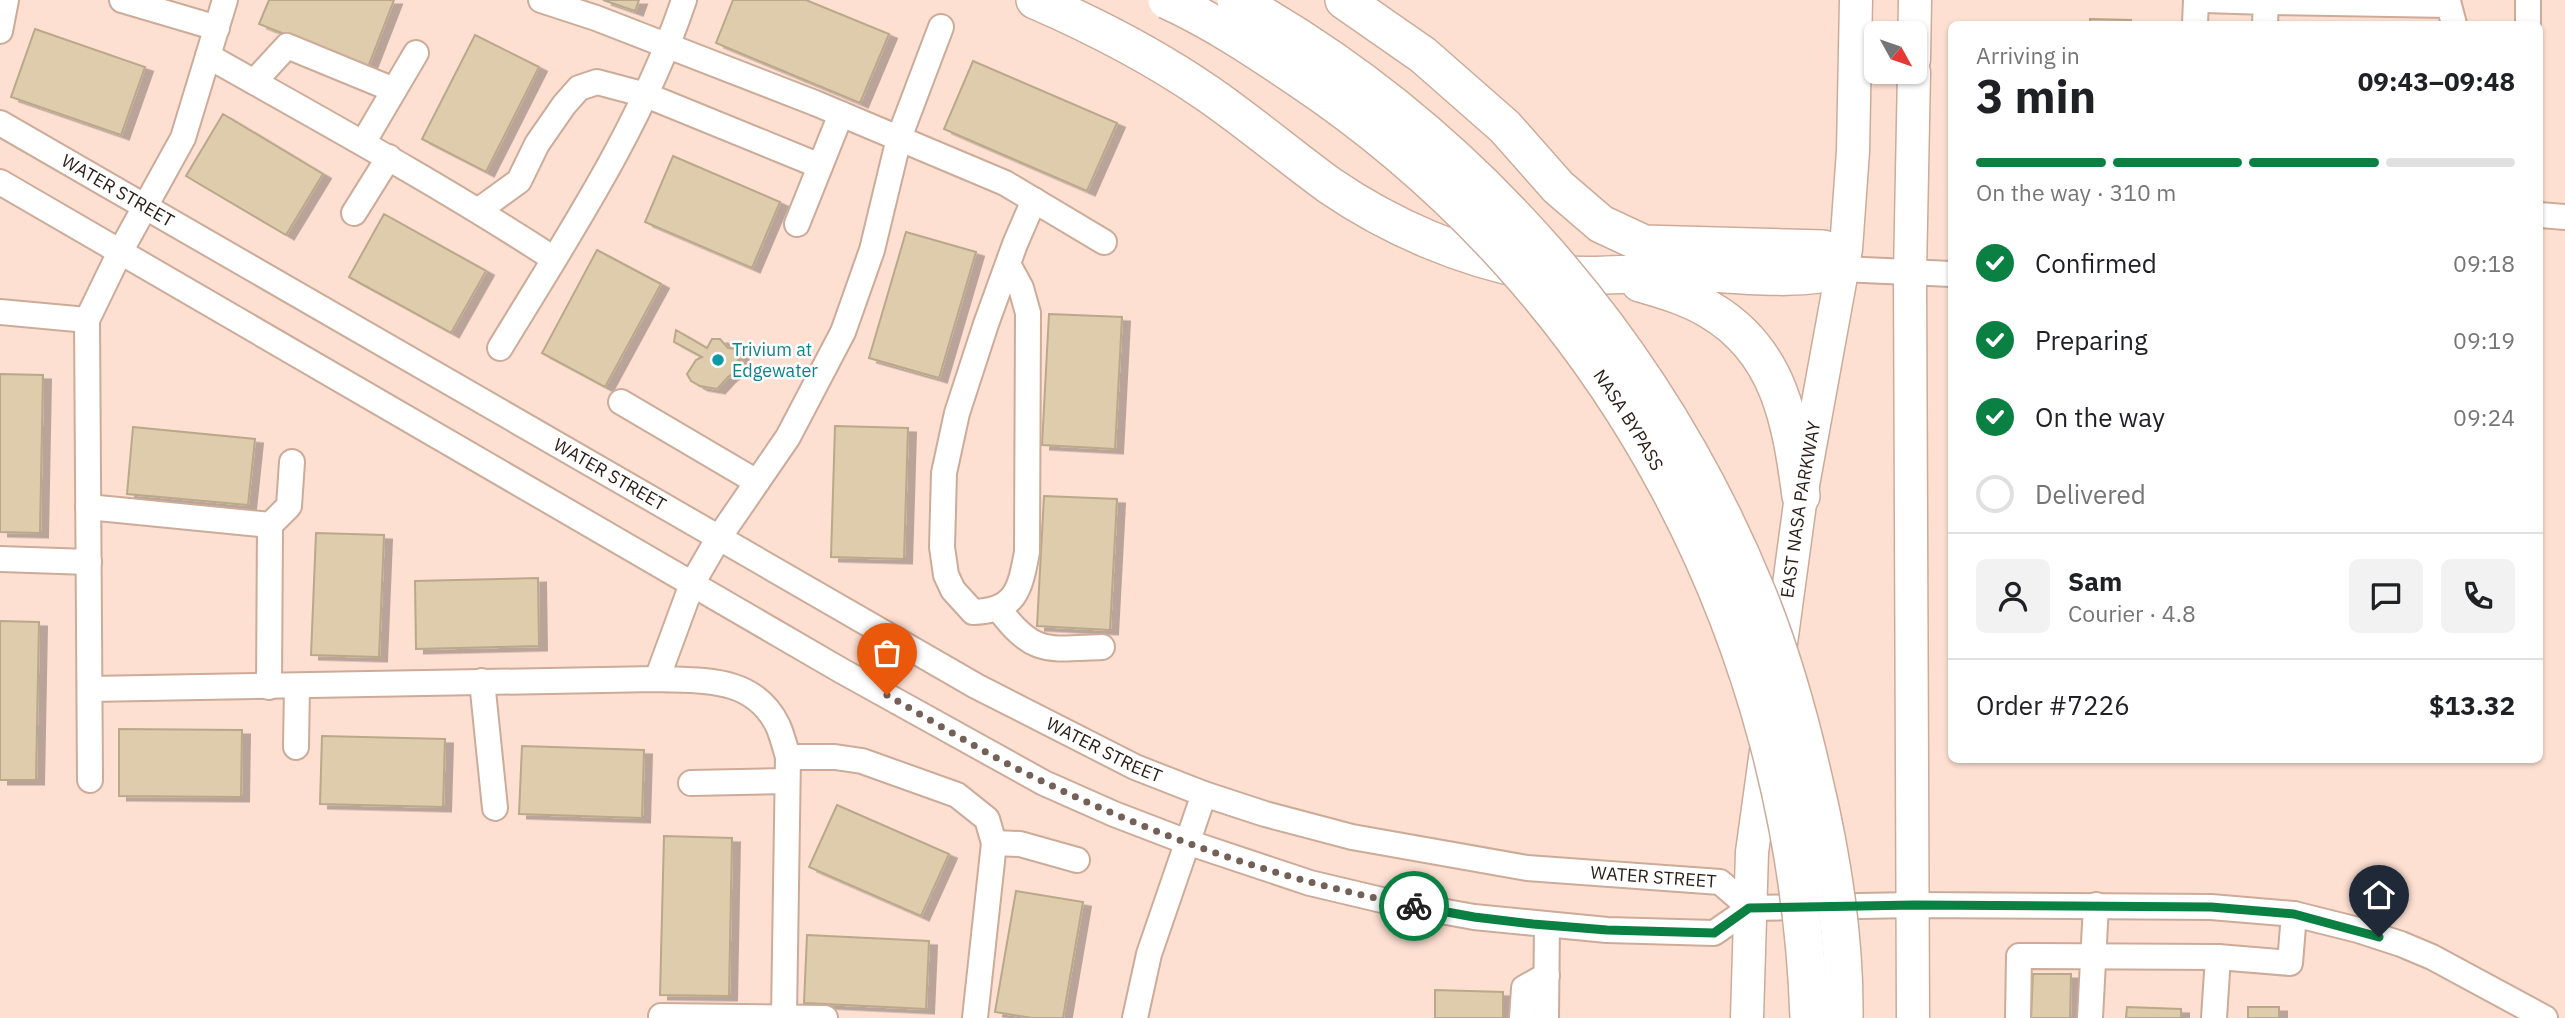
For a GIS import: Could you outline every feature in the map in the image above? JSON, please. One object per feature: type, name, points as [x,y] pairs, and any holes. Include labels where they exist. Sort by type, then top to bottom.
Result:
[{"type":"highway","points":[[1035,0],[1076,18],[1171,69],[1243,118],[1329,185],[1354,201],[1411,231],[1478,256],[1536,271],[1573,277],[1682,272],[1820,276],[1842,269],[1823,249],[1644,244],[1601,224],[1558,187],[1505,127],[1423,55],[1344,0]]},
{"type":"highway","name":"NASA BYPASS","points":[[1167,0],[1247,44],[1312,87],[1370,129],[1421,171],[1491,241],[1546,302],[1593,365],[1634,428],[1679,506],[1711,574],[1755,693],[1776,769],[1801,898],[1809,1018]]},
{"type":"highway","name":"NASA BYPASS","points":[[1236,0],[1365,83],[1425,131],[1485,187],[1541,246],[1601,320],[1685,447],[1744,561],[1770,625],[1795,704],[1820,806],[1833,880],[1841,941],[1844,1018]]},
{"type":"highway","points":[[1615,275],[1692,300],[1710,309],[1743,334],[1768,368],[1786,411],[1801,496]]},
{"type":"main road","name":"EAST NASA PARKWAY","points":[[1747,1018],[1752,852],[1801,496],[1842,269],[1853,151],[1856,0]]},
{"type":"main road","points":[[1915,0],[1915,21]]},
{"type":"main road","points":[[1913,1018],[1910,273],[1914,84]]},
{"type":"street","points":[[0,31],[6,0]]},
{"type":"street","points":[[122,0],[217,29]]},
{"type":"street","points":[[90,780],[87,320],[120,251],[183,138],[225,0]]},
{"type":"street","points":[[541,0],[596,18],[841,114],[1005,183],[1104,242]]},
{"type":"street","points":[[500,348],[630,130],[668,46],[684,0]]},
{"type":"street","points":[[2196,0],[2196,21]]},
{"type":"street","points":[[2205,0],[2266,13],[2449,5],[2453,21]]},
{"type":"street","points":[[2528,0],[2528,21]]},
{"type":"street","points":[[657,679],[692,584],[718,539],[788,437],[843,332],[872,250],[899,138],[941,27]]},
{"type":"street","points":[[254,82],[287,46],[394,90]]},
{"type":"street","points":[[362,143],[416,53]]},
{"type":"street","points":[[208,56],[389,157],[479,210],[554,259]]},
{"type":"street","points":[[479,210],[519,181],[537,144],[564,105],[579,88],[597,82],[646,95],[820,166]]},
{"type":"street","points":[[797,224],[841,114]]},
{"type":"street","name":"WATER STREET","points":[[0,122],[718,539],[1014,707],[1135,767],[1204,794],[1310,827],[1527,868],[1720,882],[1749,908]]},
{"type":"street","points":[[354,213],[389,157]]},
{"type":"street","points":[[0,182],[842,671],[1044,783],[1187,842],[1310,883],[1386,901],[1474,917],[1607,930],[1714,933],[1749,908],[2096,905],[2211,907],[2294,914],[2358,930],[2411,948],[2545,1018]]},
{"type":"street","points":[[1008,264],[1021,288],[1028,313],[1027,552],[1021,584],[1013,597],[994,612],[973,612],[953,590],[946,575],[942,547],[944,473],[957,412],[1008,264],[1034,200]]},
{"type":"street","points":[[2543,215],[2565,217]]},
{"type":"street","points":[[1842,269],[1948,274]]},
{"type":"street","points":[[0,312],[87,320]]},
{"type":"street","points":[[621,402],[757,482]]},
{"type":"street","points":[[270,687],[270,525],[289,506],[292,462]]},
{"type":"street","points":[[89,507],[270,525]]},
{"type":"street","points":[[0,559],[89,562]]},
{"type":"street","points":[[998,608],[1021,636],[1047,649],[1102,647]]},
{"type":"street","points":[[90,689],[657,679],[721,682],[755,696],[778,726],[788,769],[784,1017]]},
{"type":"street","points":[[482,681],[495,808]]},
{"type":"street","points":[[296,747],[297,686]]},
{"type":"street","points":[[691,783],[788,769],[835,757],[862,761],[957,795],[987,819],[994,844],[975,1018]]},
{"type":"street","points":[[1135,1018],[1149,954],[1204,794]]},
{"type":"street","points":[[994,844],[1020,844],[1077,860]]},
{"type":"street","points":[[2090,1018],[2096,905]]},
{"type":"street","points":[[2018,1018],[2019,956],[2218,957],[2290,963],[2294,914]]},
{"type":"street","points":[[1546,1018],[1547,925]]},
{"type":"street","points":[[2214,1018],[2218,957]]},
{"type":"street","points":[[1521,1018],[1524,988],[1547,975]]},
{"type":"street","points":[[660,1016],[825,1018]]},
{"type":"building","points":[[269,0],[394,0],[368,67],[259,24]]},
{"type":"building","points":[[603,0],[639,0],[635,11]]},
{"type":"building","points":[[733,0],[806,0],[889,34],[860,103],[716,43]]},
{"type":"building","points":[[2090,19],[2131,20],[2131,21]]},
{"type":"building","points":[[35,29],[145,67],[121,135],[11,97]]},
{"type":"building","points":[[475,35],[539,67],[486,172],[422,139]]},
{"type":"building","points":[[973,61],[1117,123],[1087,191],[944,129]]},
{"type":"building","points":[[223,114],[323,174],[286,235],[186,176]]},
{"type":"building","points":[[673,156],[780,202],[752,268],[645,222]]},
{"type":"building","points":[[384,214],[486,271],[451,333],[349,277]]},
{"type":"building","points":[[906,232],[976,252],[939,378],[869,358]]},
{"type":"building","points":[[597,250],[661,284],[605,387],[542,353]]},
{"type":"building","points":[[1049,314],[1122,317],[1115,449],[1042,445]]},
{"type":"building","name":"Trivium at Edgewater","points":[[676,330],[707,348],[712,339],[720,339],[728,348],[738,349],[741,356],[738,360],[747,364],[728,377],[717,389],[700,386],[691,381],[687,374],[696,360],[702,357],[674,342]]},
{"type":"building","points":[[0,374],[43,375],[40,533],[0,532]]},
{"type":"building","points":[[835,426],[908,428],[904,559],[831,557]]},
{"type":"building","points":[[133,427],[255,439],[248,505],[127,494]]},
{"type":"building","points":[[1044,496],[1117,499],[1110,630],[1037,626]]},
{"type":"building","points":[[316,533],[384,535],[379,657],[311,655]]},
{"type":"building","points":[[538,578],[539,646],[416,649],[415,581]]},
{"type":"building","points":[[0,621],[39,622],[36,780],[0,780]]},
{"type":"building","points":[[119,729],[242,730],[241,797],[119,796]]},
{"type":"building","points":[[322,736],[445,739],[443,807],[320,804]]},
{"type":"building","points":[[522,746],[644,750],[642,818],[519,814]]},
{"type":"building","points":[[837,805],[949,854],[921,916],[809,867]]},
{"type":"building","points":[[664,836],[732,838],[729,996],[660,995]]},
{"type":"building","points":[[1016,891],[1083,902],[1063,1018],[1032,1018],[995,1012]]},
{"type":"building","points":[[807,935],[929,941],[926,1009],[804,1003]]},
{"type":"building","points":[[2033,974],[2071,974],[2070,1018],[2031,1018]]},
{"type":"building","points":[[1435,990],[1503,992],[1503,1018],[1435,1018]]},
{"type":"building","points":[[2127,1007],[2181,1009],[2181,1018],[2126,1018]]},
{"type":"building","points":[[2248,1007],[2279,1007],[2279,1018],[2248,1018]]},
{"type":"way so far","points":[[887,695],[1044,783],[1114,814],[1187,842],[1310,883],[1414,906]]},
{"type":"place","name":"Trivium at Edgewater","points":[[718,360]]},
{"type":"route","points":[[1414,906],[1533,924],[1607,930],[1714,933],[1749,908],[1914,905],[2211,907],[2294,914],[2379,937]]}]
